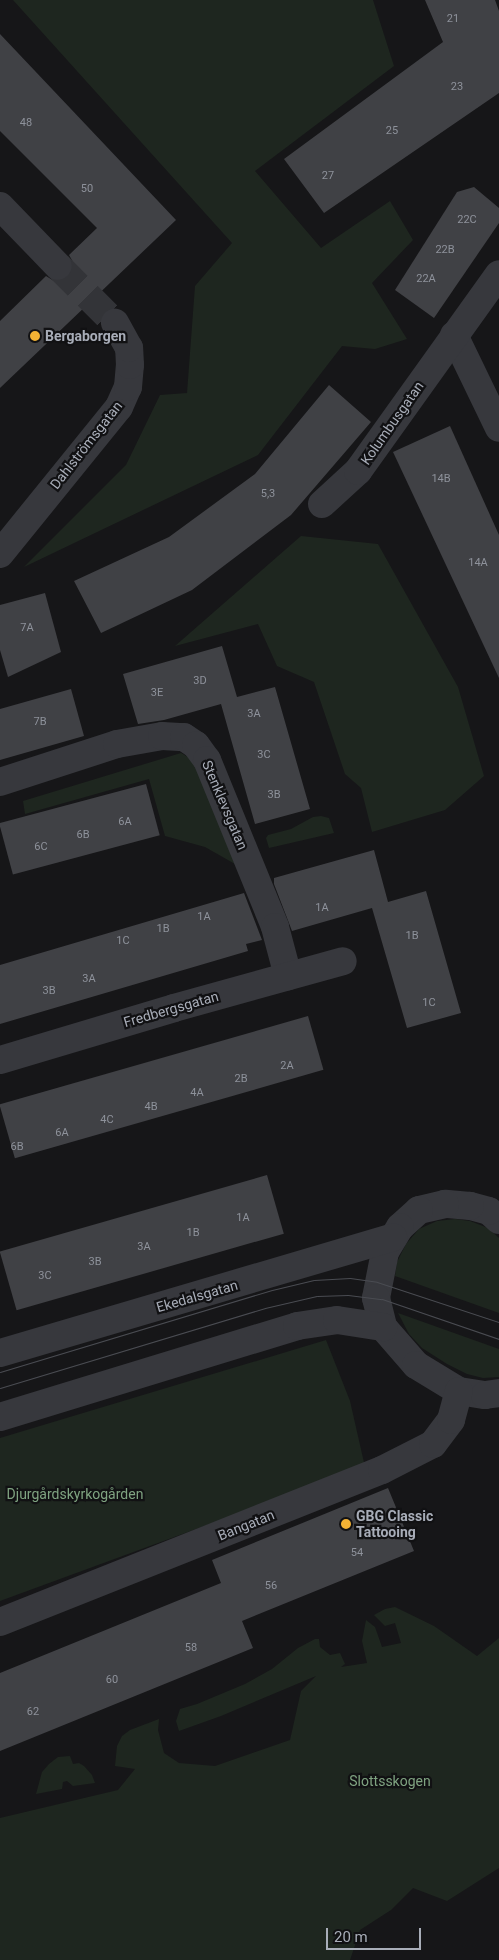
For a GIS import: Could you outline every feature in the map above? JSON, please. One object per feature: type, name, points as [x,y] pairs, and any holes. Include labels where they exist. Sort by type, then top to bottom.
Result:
[{"type":"street","points":[[0,206],[58,266]]},
{"type":"street","name":"Kolumbusgatan","points":[[322,504],[358,470],[499,274]]},
{"type":"street","name":"Dahlströmsgatan","points":[[0,554],[119,407],[128,387],[130,365],[129,348],[115,323]]},
{"type":"street","points":[[454,335],[499,428]]},
{"type":"street","name":"Stenklevsgatan","points":[[0,782],[126,742],[162,736],[184,737],[196,744],[207,760],[275,927],[288,976]]},
{"type":"street","name":"Fredbergsgatan","points":[[0,1060],[343,961]]},
{"type":"street","points":[[496,1209],[456,1205],[419,1210],[400,1227],[385,1252],[377,1282],[377,1310],[383,1327],[416,1365],[459,1391],[485,1394],[499,1393]]},
{"type":"street","name":"Ekedalsgatan","points":[[0,1353],[393,1237]]},
{"type":"street","points":[[0,1418],[296,1326],[337,1320],[383,1327]]},
{"type":"street","name":"Bangatan","points":[[0,1622],[382,1470],[433,1444],[451,1420],[459,1391]]},
{"type":"green space","points":[[13,0],[373,0],[394,66],[255,171],[321,248],[390,201],[413,240],[372,283],[407,339],[375,349],[342,346],[258,455],[24,567],[126,465],[160,395],[187,393],[195,286],[232,243]]},
{"type":"green space","points":[[301,536],[378,544],[458,687],[484,776],[445,810],[372,832],[361,788],[345,774],[314,682],[277,666],[258,624],[175,646]]},
{"type":"green space","points":[[181,753],[193,760],[235,864],[205,847],[165,836],[149,779],[25,814],[23,801]]},
{"type":"green space","points":[[313,817],[329,818],[334,833],[269,848],[266,838],[268,835],[291,829]]},
{"type":"green space","points":[[455,1219],[470,1221],[488,1228],[499,1238],[499,1313],[395,1276],[397,1262],[406,1244],[419,1229],[437,1221]]},
{"type":"green space","points":[[398,1313],[499,1349],[499,1377],[483,1378],[467,1374],[447,1364],[422,1348],[409,1334]]},
{"type":"green space","name":"Djurgårdskyrkogården","points":[[326,1340],[350,1401],[365,1467],[0,1601],[0,1438]]},
{"type":"green space","name":"Slottsskogen","points":[[395,1607],[434,1626],[477,1656],[499,1638],[499,1868],[447,1901],[413,1888],[391,1910],[360,1930],[350,1960],[0,1960],[0,1818],[118,1790],[135,1769],[115,1766],[117,1746],[122,1736],[130,1730],[159,1719],[158,1730],[164,1753],[179,1763],[215,1766],[290,1740],[301,1691],[316,1676],[221,1716],[179,1731],[176,1721],[180,1709],[245,1684],[272,1669],[298,1648],[315,1639],[319,1639],[320,1647],[330,1655],[340,1653],[345,1664],[341,1667],[367,1663],[362,1641],[366,1620],[375,1627],[382,1647],[401,1643],[395,1623],[385,1626],[374,1615],[385,1609]]},
{"type":"green space","points":[[70,1756],[73,1764],[79,1763],[84,1766],[92,1775],[95,1783],[73,1786],[67,1781],[63,1782],[62,1789],[36,1794],[42,1772],[49,1764],[58,1757]]},
{"type":"building","points":[[425,0],[495,0],[499,11],[499,93],[324,213],[284,159],[443,42]]},
{"type":"building","points":[[0,34],[176,220],[0,388],[0,321],[46,276],[54,281],[68,278],[73,270],[73,262],[69,255],[97,228],[0,131]]},
{"type":"building","points":[[474,187],[499,208],[499,223],[434,318],[395,290],[457,192]]},
{"type":"building","points":[[329,385],[371,422],[291,515],[192,590],[101,633],[74,581],[169,537],[255,474]]},
{"type":"building","points":[[450,426],[499,535],[499,678],[393,452]]},
{"type":"building","points":[[45,593],[61,652],[8,677],[0,650],[0,605]]},
{"type":"building","points":[[222,646],[237,697],[275,687],[310,809],[255,824],[221,704],[164,720],[138,724],[123,674]]},
{"type":"building","points":[[71,689],[84,736],[0,760],[0,709]]},
{"type":"building","points":[[146,784],[160,835],[13,875],[0,823]]},
{"type":"building","points":[[374,850],[388,902],[426,891],[461,1013],[407,1028],[372,908],[292,931],[274,884],[274,878]]},
{"type":"building","points":[[244,893],[262,940],[246,944],[248,951],[0,1024],[0,965]]},
{"type":"building","points":[[308,1016],[323,1070],[15,1158],[0,1104]]},
{"type":"building","points":[[267,1175],[284,1234],[17,1310],[0,1252]]},
{"type":"building","points":[[388,1488],[414,1551],[242,1621],[253,1648],[0,1751],[0,1673],[221,1583],[212,1560]]},
{"type":"tunnel","points":[[58,266],[115,323]]},
{"type":"tram line","points":[[0,1372],[272,1290],[314,1280],[350,1278],[377,1282],[499,1322]]},
{"type":"tram line","points":[[0,1388],[265,1308],[317,1296],[348,1295],[382,1299],[499,1339]]},
{"type":"place","name":"Bergaborgen","points":[[35,336]]},
{"type":"place","name":"GBG Classic Tattooing","points":[[346,1524]]}]
